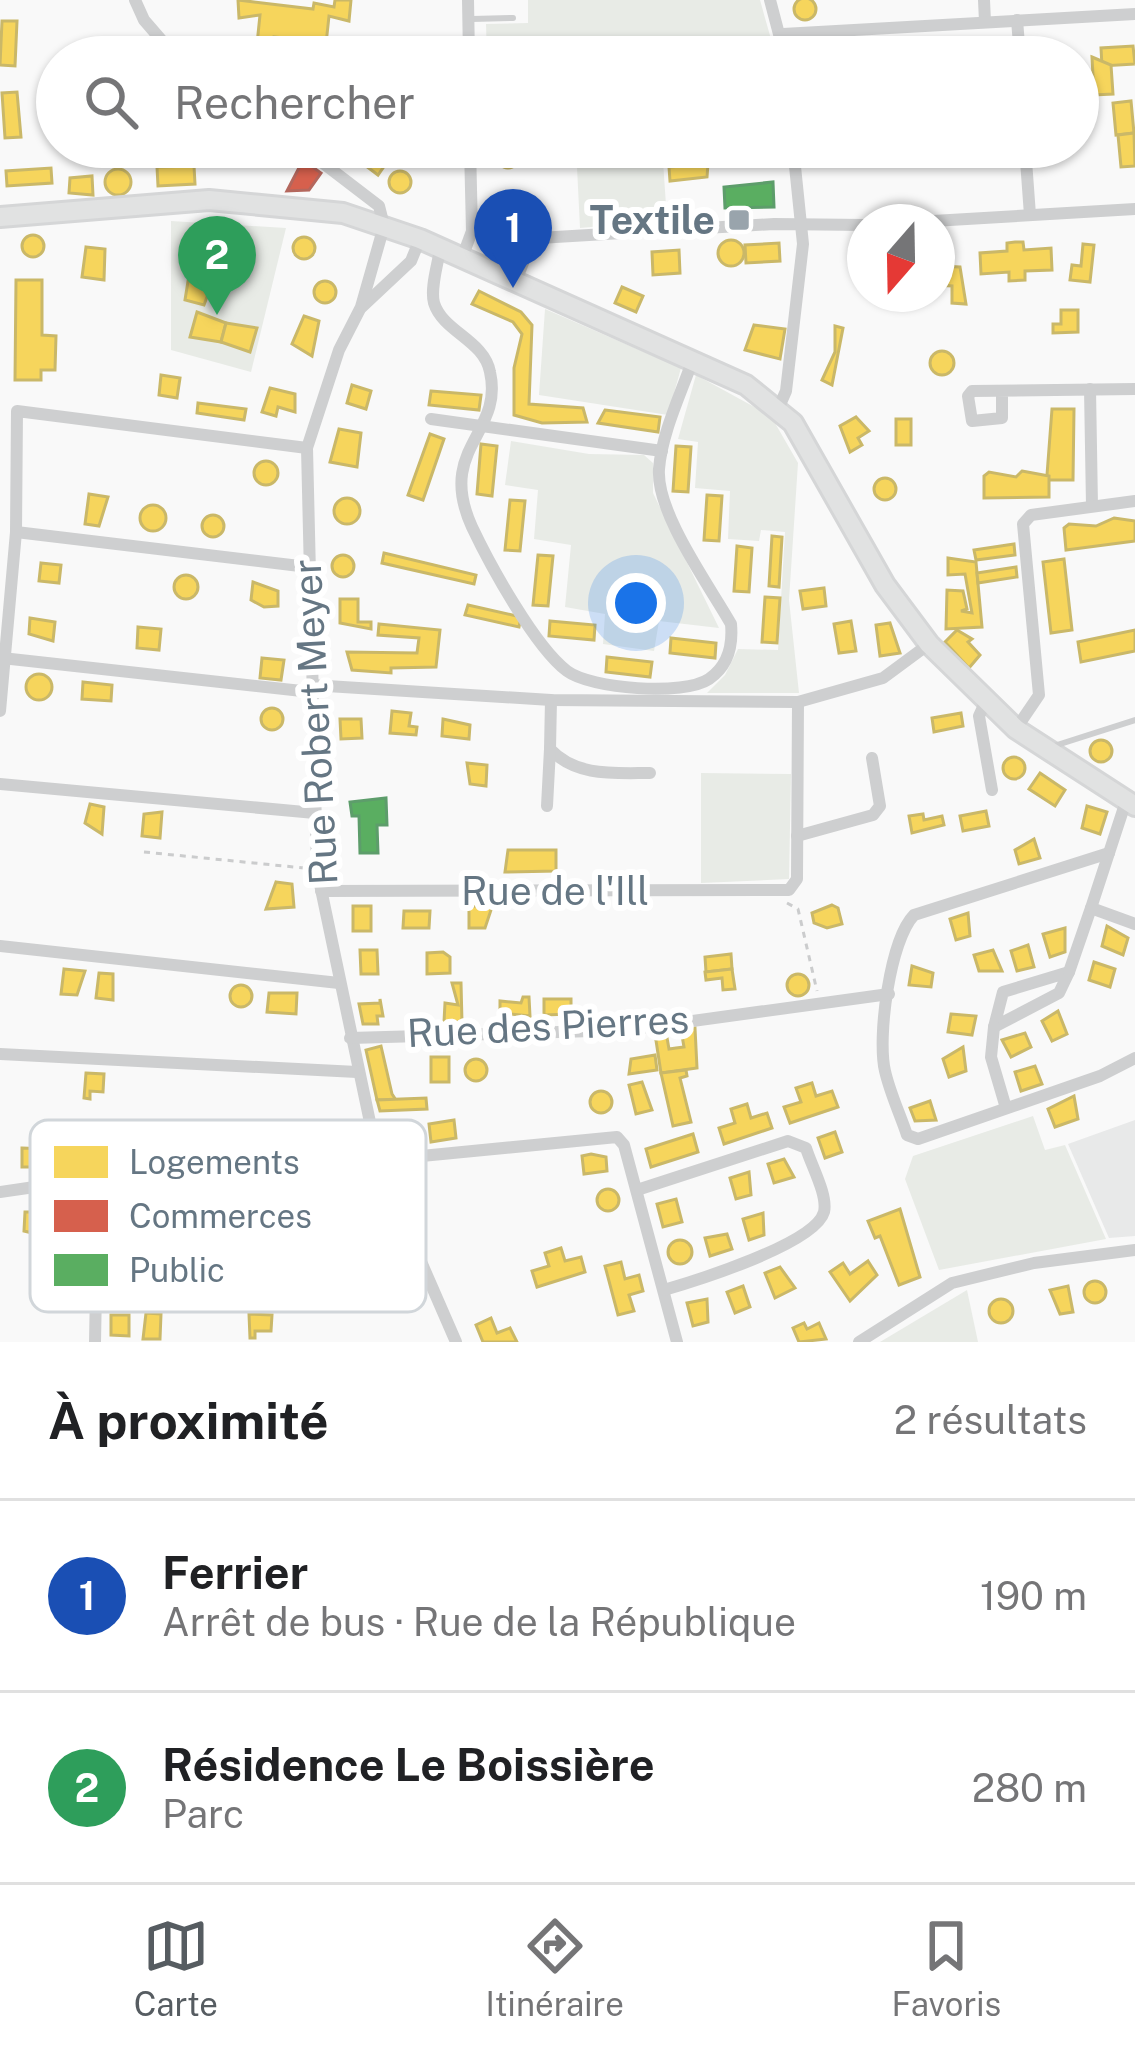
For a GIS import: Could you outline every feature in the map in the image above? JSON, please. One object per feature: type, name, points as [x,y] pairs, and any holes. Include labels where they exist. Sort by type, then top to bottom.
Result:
[{"type":"main road","points":[[0,217],[209,200],[308,207],[420,239],[693,359],[778,407],[807,445],[886,585],[929,644],[985,703],[1047,752],[1130,804]]},
{"type":"street","points":[[135,0],[161,36]]},
{"type":"street","points":[[468,0],[468,36]]},
{"type":"street","points":[[770,0],[783,34],[1135,14]]},
{"type":"street","points":[[983,0],[986,22]]},
{"type":"street","points":[[1017,20],[1018,36]]},
{"type":"street","points":[[329,168],[379,206],[384,226]]},
{"type":"street","points":[[470,168],[472,231],[452,254],[432,299],[441,317],[488,362],[493,386],[459,476],[473,529],[549,655],[570,674],[601,686],[697,686],[726,662],[733,642],[731,624],[665,505],[659,482],[662,451],[693,359]]},
{"type":"street","points":[[778,407],[800,295],[795,168]]},
{"type":"street","points":[[1027,168],[1030,215]]},
{"type":"street","points":[[955,220],[1135,209]]},
{"type":"street","points":[[516,280],[531,242],[539,238],[847,225]]},
{"type":"street","name":"Rue Robert Meyer","points":[[368,1120],[317,869],[307,448],[339,350],[361,308],[384,226]]},
{"type":"street","name":"Rue Robert Meyer","points":[[361,308],[411,261],[420,239]]},
{"type":"street","points":[[1090,389],[1092,506]]},
{"type":"street","points":[[1002,391],[1135,389]]},
{"type":"street","points":[[0,711],[16,532],[17,411],[307,448]]},
{"type":"street","points":[[431,419],[662,451]]},
{"type":"street","points":[[0,452],[16,451]]},
{"type":"street","points":[[1016,729],[1039,695],[1023,524],[1031,514],[1135,501]]},
{"type":"street","points":[[16,532],[308,567]]},
{"type":"street","points":[[3,658],[311,688],[551,700],[798,702],[850,692],[883,678],[929,644]]},
{"type":"street","points":[[547,806],[551,700]]},
{"type":"street","points":[[785,890],[797,878],[798,702]]},
{"type":"street","points":[[985,703],[979,716],[992,790]]},
{"type":"street","points":[[550,749],[560,759],[594,773],[650,773]]},
{"type":"street","points":[[797,836],[873,815],[880,806],[872,758]]},
{"type":"street","points":[[0,784],[315,813]]},
{"type":"street","points":[[994,1027],[1059,993],[1130,804]]},
{"type":"street","points":[[1108,853],[914,915],[899,937],[885,1071],[907,1135],[918,1138],[1135,1058]]},
{"type":"street","name":"Rue de l'Ill","points":[[321,891],[785,890]]},
{"type":"street","points":[[1091,908],[1135,925]]},
{"type":"street","points":[[0,946],[340,983]]},
{"type":"street","points":[[1006,1108],[991,1057],[1003,992],[1070,972]]},
{"type":"street","name":"Rue des Pierres","points":[[350,1038],[627,1030],[890,994]]},
{"type":"street","points":[[0,1054],[357,1072]]},
{"type":"street","points":[[426,1155],[617,1137],[638,1190],[677,1342]]},
{"type":"street","points":[[638,1190],[788,1141],[806,1148],[824,1203],[818,1223],[789,1242],[710,1277],[664,1290]]},
{"type":"street","points":[[0,1192],[30,1190]]},
{"type":"street","points":[[859,1342],[952,1283],[1034,1263],[1135,1250]]},
{"type":"street","name":"Rue Robert Meyer","points":[[426,1273],[456,1342]]},
{"type":"street","points":[[95,1342],[96,1312]]},
{"type":"lane","points":[[468,19],[513,18]]},
{"type":"lane","points":[[1047,752],[1060,740],[1135,720]]},
{"type":"path","points":[[472,231],[539,238]]},
{"type":"path","points":[[145,852],[317,869]]},
{"type":"path","points":[[785,890],[789,908],[798,909],[819,1001]]},
{"type":"shaded area","points":[[528,0],[760,0],[770,36],[486,36],[486,24],[528,23]]},
{"type":"shaded area","points":[[577,168],[663,168],[667,220],[580,228]]},
{"type":"shaded area","points":[[171,221],[286,228],[251,372],[171,350]]},
{"type":"shaded area","points":[[545,309],[681,368],[668,415],[539,395]]},
{"type":"shaded area","points":[[696,375],[771,416],[798,463],[789,600],[799,693],[707,693],[725,675],[738,649],[778,650],[785,532],[761,530],[759,541],[728,539],[730,491],[695,488],[698,442],[678,439]]},
{"type":"shaded area","points":[[511,441],[589,454],[644,455],[653,463],[653,493],[719,628],[659,621],[654,651],[603,644],[605,614],[565,607],[571,545],[534,539],[538,490],[505,485]]},
{"type":"shaded area","points":[[701,773],[791,774],[789,879],[701,883]]},
{"type":"shaded area","points":[[1033,1116],[1045,1150],[1065,1145],[1106,1239],[939,1270],[905,1179],[913,1156]]},
{"type":"shaded area","points":[[1135,1120],[1135,1236],[1109,1238],[1068,1144]]},
{"type":"shaded area","points":[[967,1290],[978,1342],[880,1342]]},
{"type":"building: Logements","points":[[238,0],[313,9],[314,3],[334,7],[335,0],[351,0],[349,21],[329,16],[327,36],[258,36],[260,15],[239,18]]},
{"type":"building: Logements","points":[[797,1],[813,1],[813,17],[797,17]]},
{"type":"building: Logements","points":[[2,21],[17,21],[15,66],[0,65]]},
{"type":"building: Logements","points":[[1133,46],[1135,64],[1102,66],[1101,48]]},
{"type":"building: Logements","points":[[1099,60],[1111,65],[1113,94],[1099,95]]},
{"type":"building: Logements","points":[[17,92],[21,137],[5,138],[2,93]]},
{"type":"building: Logements","points":[[1131,101],[1134,133],[1116,135],[1113,103]]},
{"type":"building: Logements","points":[[1134,133],[1135,166],[1121,167],[1118,135]]},
{"type":"building: Logements","points":[[51,168],[52,183],[7,186],[6,171]]},
{"type":"building: Logements","points":[[157,168],[194,168],[195,184],[158,186]]},
{"type":"building: Logements","points":[[669,168],[708,168],[707,177],[670,181]]},
{"type":"building: Logements","points":[[118,169],[131,182],[118,195],[105,182]]},
{"type":"building: Logements","points":[[400,171],[411,182],[400,193],[389,182]]},
{"type":"building: Logements","points":[[92,176],[93,195],[69,193],[70,178]]},
{"type":"building: Logements","points":[[33,235],[44,246],[33,257],[22,246]]},
{"type":"building: Logements","points":[[304,237],[315,248],[304,259],[293,248]]},
{"type":"building: Logements","points":[[731,240],[744,253],[731,266],[718,253]]},
{"type":"building: Logements","points":[[1023,242],[1024,250],[1051,248],[1052,270],[1025,271],[1025,280],[1009,281],[1009,272],[981,274],[980,253],[1007,251],[1007,243]]},
{"type":"building: Logements","points":[[779,243],[780,261],[746,263],[745,245]]},
{"type":"building: Logements","points":[[1083,244],[1094,245],[1090,282],[1070,280],[1072,265],[1081,266]]},
{"type":"building: Logements","points":[[86,247],[105,249],[104,280],[82,277]]},
{"type":"building: Logements","points":[[679,250],[680,273],[653,275],[652,252]]},
{"type":"building: Logements","points":[[955,267],[960,267],[966,304],[955,303]]},
{"type":"building: Logements","points":[[190,269],[215,275],[204,305],[185,300]]},
{"type":"building: Logements","points":[[16,280],[42,280],[42,335],[56,336],[55,370],[41,370],[41,380],[15,380]]},
{"type":"building: Logements","points":[[325,281],[336,292],[325,303],[314,292]]},
{"type":"building: Logements","points":[[622,287],[643,296],[636,312],[615,303]]},
{"type":"building: Logements","points":[[479,291],[521,312],[532,325],[529,404],[583,408],[587,422],[542,423],[514,415],[514,368],[522,334],[513,322],[472,304]]},
{"type":"building: Logements","points":[[1061,310],[1078,310],[1078,332],[1053,333],[1053,324],[1061,324]]},
{"type":"building: Logements","points":[[197,312],[226,323],[221,342],[190,337]]},
{"type":"building: Logements","points":[[304,316],[319,321],[312,356],[292,344]]},
{"type":"building: Logements","points":[[226,323],[257,328],[250,352],[221,342]]},
{"type":"building: Logements","points":[[754,325],[785,329],[780,359],[745,350]]},
{"type":"building: Logements","points":[[835,326],[843,328],[832,385],[822,380],[835,352]]},
{"type":"building: Logements","points":[[942,351],[954,363],[942,375],[930,363]]},
{"type":"building: Logements","points":[[161,375],[180,378],[177,398],[159,395]]},
{"type":"building: Logements","points":[[352,385],[371,391],[366,409],[347,403]]},
{"type":"building: Logements","points":[[270,388],[295,394],[295,412],[278,407],[276,416],[262,412]]},
{"type":"building: Logements","points":[[431,391],[481,395],[479,410],[429,405]]},
{"type":"building: Logements","points":[[198,403],[246,409],[244,420],[197,413]]},
{"type":"building: Logements","points":[[1052,409],[1074,409],[1073,480],[1049,480],[1047,475]]},
{"type":"building: Logements","points":[[605,410],[660,417],[658,432],[598,423]]},
{"type":"building: Logements","points":[[856,417],[869,431],[858,438],[862,445],[850,452],[840,426]]},
{"type":"building: Logements","points":[[896,419],[911,419],[911,445],[896,445]]},
{"type":"building: Logements","points":[[339,429],[361,433],[357,467],[330,462]]},
{"type":"building: Logements","points":[[430,434],[444,439],[423,500],[408,495]]},
{"type":"building: Logements","points":[[481,444],[497,446],[492,496],[477,494]]},
{"type":"building: Logements","points":[[676,446],[691,447],[688,492],[673,491]]},
{"type":"building: Logements","points":[[266,461],[278,473],[266,485],[254,473]]},
{"type":"building: Logements","points":[[1022,471],[1049,476],[1049,497],[984,498],[984,476],[989,472],[1016,477]]},
{"type":"building: Logements","points":[[885,478],[896,489],[885,500],[874,489]]},
{"type":"building: Logements","points":[[89,494],[108,497],[99,526],[85,524]]},
{"type":"building: Logements","points":[[707,495],[722,496],[719,541],[704,540]]},
{"type":"building: Logements","points":[[347,498],[360,511],[347,524],[334,511]]},
{"type":"building: Logements","points":[[510,500],[525,501],[520,551],[505,550]]},
{"type":"building: Logements","points":[[153,505],[166,518],[153,531],[140,518]]},
{"type":"building: Logements","points":[[213,515],[224,526],[213,537],[202,526]]},
{"type":"building: Logements","points":[[1114,518],[1135,521],[1135,541],[1066,550],[1064,528],[1069,524],[1096,526]]},
{"type":"building: Logements","points":[[772,536],[782,537],[779,587],[769,586]]},
{"type":"building: Logements","points":[[1014,544],[1015,555],[976,560],[974,550]]},
{"type":"building: Logements","points":[[737,546],[752,548],[749,592],[734,591]]},
{"type":"building: Logements","points":[[384,553],[476,575],[474,584],[382,563]]},
{"type":"building: Logements","points":[[343,555],[354,566],[343,577],[332,566]]},
{"type":"building: Logements","points":[[538,555],[553,556],[548,606],[533,605]]},
{"type":"building: Logements","points":[[948,558],[976,562],[982,627],[946,629],[947,590],[963,591],[967,609],[961,611],[972,613],[965,574],[948,575]]},
{"type":"building: Logements","points":[[1064,559],[1072,630],[1051,633],[1043,562]]},
{"type":"building: Logements","points":[[41,563],[61,565],[59,583],[39,581]]},
{"type":"building: Logements","points":[[1016,567],[1017,577],[978,583],[977,573]]},
{"type":"building: Logements","points":[[186,575],[198,587],[186,599],[174,587]]},
{"type":"building: Logements","points":[[253,582],[278,591],[278,606],[264,607],[251,600]]},
{"type":"building: Logements","points":[[824,588],[826,606],[803,609],[800,591]]},
{"type":"building: Logements","points":[[765,597],[780,598],[777,643],[762,642]]},
{"type":"building: Logements","points":[[340,599],[358,599],[358,622],[371,622],[371,629],[340,623]]},
{"type":"building: Logements","points":[[468,605],[521,617],[519,627],[465,615]]},
{"type":"building: Logements","points":[[30,618],[55,622],[53,641],[29,634]]},
{"type":"building: Logements","points":[[550,621],[595,625],[594,640],[549,636]]},
{"type":"building: Logements","points":[[851,621],[856,651],[839,653],[834,624]]},
{"type":"building: Logements","points":[[890,623],[900,653],[880,656],[876,625]]},
{"type":"building: Logements","points":[[379,624],[440,630],[436,667],[391,668],[391,673],[352,670],[347,652],[417,653],[419,638],[378,635]]},
{"type":"building: Logements","points":[[138,627],[161,629],[159,650],[137,648]]},
{"type":"building: Logements","points":[[957,630],[972,639],[968,642],[980,655],[969,668],[945,642]]},
{"type":"building: Logements","points":[[1135,630],[1135,651],[1081,662],[1078,642]]},
{"type":"building: Logements","points":[[671,638],[716,643],[715,658],[670,653]]},
{"type":"building: Logements","points":[[607,657],[652,662],[650,677],[606,672]]},
{"type":"building: Logements","points":[[262,658],[284,660],[281,680],[260,678]]},
{"type":"building: Logements","points":[[39,674],[52,687],[39,700],[26,687]]},
{"type":"building: Logements","points":[[83,682],[112,685],[111,701],[82,699]]},
{"type":"building: Logements","points":[[272,708],[283,719],[272,730],[261,719]]},
{"type":"building: Logements","points":[[392,711],[411,713],[409,726],[417,727],[416,735],[390,733]]},
{"type":"building: Logements","points":[[961,713],[963,726],[934,732],[932,718]]},
{"type":"building: Logements","points":[[340,719],[361,719],[362,738],[341,739]]},
{"type":"building: Logements","points":[[443,719],[470,725],[469,739],[442,736]]},
{"type":"building: Logements","points":[[1101,740],[1112,751],[1101,762],[1090,751]]},
{"type":"building: Logements","points":[[1014,757],[1025,768],[1014,779],[1003,768]]},
{"type":"building: Logements","points":[[467,763],[487,765],[486,786],[470,784]]},
{"type":"building: Logements","points":[[1040,773],[1065,790],[1055,806],[1029,789]]},
{"type":"building: Logements","points":[[90,804],[104,807],[102,834],[85,823]]},
{"type":"building: Logements","points":[[1087,806],[1107,812],[1100,834],[1082,828]]},
{"type":"building: Logements","points":[[986,811],[989,826],[963,831],[960,816]]},
{"type":"building: Logements","points":[[162,812],[160,838],[142,836],[144,814]]},
{"type":"building: Logements","points":[[923,814],[924,820],[942,816],[944,825],[912,833],[909,816]]},
{"type":"building: Logements","points":[[1034,839],[1040,858],[1019,864],[1015,850]]},
{"type":"building: Logements","points":[[508,850],[556,850],[556,871],[505,872]]},
{"type":"building: Logements","points":[[276,882],[292,884],[294,907],[266,909]]},
{"type":"building: Logements","points":[[832,905],[838,908],[842,924],[827,928],[814,923],[812,913]]},
{"type":"building: Logements","points":[[353,906],[371,906],[371,931],[353,931]]},
{"type":"building: Logements","points":[[469,906],[492,907],[485,928],[469,928]]},
{"type":"building: Logements","points":[[404,911],[430,911],[429,928],[403,928]]},
{"type":"building: Logements","points":[[968,913],[970,936],[956,940],[950,919]]},
{"type":"building: Logements","points":[[1107,926],[1128,938],[1123,955],[1102,946]]},
{"type":"building: Logements","points":[[1065,928],[1065,952],[1050,957],[1043,934]]},
{"type":"building: Logements","points":[[1028,945],[1034,967],[1017,971],[1011,951]]},
{"type":"building: Logements","points":[[360,950],[377,950],[378,974],[361,974]]},
{"type":"building: Logements","points":[[993,950],[1002,971],[979,971],[974,955]]},
{"type":"building: Logements","points":[[443,952],[450,957],[450,973],[427,974],[427,953]]},
{"type":"building: Logements","points":[[731,954],[732,969],[706,972],[705,957]]},
{"type":"building: Logements","points":[[1094,962],[1115,969],[1110,987],[1089,980]]},
{"type":"building: Logements","points":[[912,966],[933,973],[931,987],[909,985]]},
{"type":"building: Logements","points":[[64,969],[85,971],[77,995],[61,994]]},
{"type":"building: Logements","points":[[732,969],[735,989],[723,990],[722,978],[706,980],[705,972]]},
{"type":"building: Logements","points":[[99,973],[113,974],[113,1000],[96,998]]},
{"type":"building: Logements","points":[[798,974],[809,985],[798,996],[787,985]]},
{"type":"building: Logements","points":[[452,983],[461,983],[462,1022],[444,1022],[445,1003],[458,1005]]},
{"type":"building: Logements","points":[[241,985],[252,996],[241,1007],[230,996]]},
{"type":"building: Logements","points":[[269,993],[297,993],[296,1014],[267,1012]]},
{"type":"building: Logements","points":[[529,997],[530,1016],[500,1013],[500,1001],[521,1003]]},
{"type":"building: Logements","points":[[380,999],[383,1016],[377,1016],[378,1024],[363,1024],[359,1004],[380,1003]]},
{"type":"building: Logements","points":[[544,999],[571,999],[571,1014],[544,1015]]},
{"type":"building: Logements","points":[[1058,1011],[1067,1034],[1052,1041],[1042,1021]]},
{"type":"building: Logements","points":[[951,1014],[976,1016],[972,1035],[948,1032]]},
{"type":"building: Logements","points":[[695,1028],[697,1068],[661,1073],[655,1034],[666,1032],[669,1049],[684,1047],[681,1030]]},
{"type":"building: Logements","points":[[1025,1033],[1031,1047],[1011,1057],[1002,1040]]},
{"type":"building: Logements","points":[[381,1046],[396,1100],[377,1100],[366,1050]]},
{"type":"building: Logements","points":[[963,1047],[966,1071],[949,1077],[943,1059]]},
{"type":"building: Logements","points":[[655,1055],[657,1070],[629,1074],[631,1059]]},
{"type":"building: Logements","points":[[431,1057],[449,1057],[449,1082],[431,1082]]},
{"type":"building: Logements","points":[[476,1059],[487,1070],[476,1081],[465,1070]]},
{"type":"building: Logements","points":[[1035,1066],[1042,1084],[1021,1091],[1015,1072]]},
{"type":"building: Logements","points":[[686,1070],[687,1076],[680,1078],[691,1122],[673,1126],[661,1073]]},
{"type":"building: Logements","points":[[86,1073],[104,1074],[103,1092],[90,1091],[90,1099],[84,1098]]},
{"type":"building: Logements","points":[[642,1082],[652,1110],[636,1114],[629,1085]]},
{"type":"building: Logements","points":[[812,1083],[816,1096],[832,1091],[838,1107],[790,1123],[784,1107],[801,1102],[796,1088]]},
{"type":"building: Logements","points":[[601,1091],[612,1102],[601,1113],[590,1102]]},
{"type":"building: Logements","points":[[1074,1096],[1078,1119],[1055,1127],[1048,1109]]},
{"type":"building: Logements","points":[[426,1098],[427,1109],[380,1111],[377,1100]]},
{"type":"building: Logements","points":[[930,1101],[936,1120],[915,1121],[910,1108]]},
{"type":"building: Logements","points":[[747,1104],[751,1118],[767,1113],[772,1128],[724,1144],[719,1128],[735,1123],[731,1109]]},
{"type":"building: Logements","points":[[454,1120],[456,1138],[431,1142],[429,1124]]},
{"type":"building: Logements","points":[[835,1132],[842,1152],[825,1158],[818,1138]]},
{"type":"building: Logements","points":[[693,1134],[698,1152],[651,1167],[646,1149]]},
{"type":"building: Logements","points":[[22,1148],[30,1148],[30,1167],[22,1167]]},
{"type":"building: Logements","points":[[582,1156],[606,1157],[607,1171],[584,1174]]},
{"type":"building: Logements","points":[[784,1159],[794,1177],[774,1183],[768,1164]]},
{"type":"building: Logements","points":[[749,1172],[751,1195],[736,1199],[730,1178]]},
{"type":"building: Logements","points":[[608,1189],[619,1200],[608,1211],[597,1200]]},
{"type":"building: Logements","points":[[676,1199],[682,1222],[663,1227],[657,1204]]},
{"type":"building: Logements","points":[[900,1209],[920,1277],[899,1285],[880,1236],[875,1238],[868,1221]]},
{"type":"building: Logements","points":[[25,1212],[30,1212],[30,1232],[24,1231]]},
{"type":"building: Logements","points":[[763,1213],[764,1235],[749,1240],[743,1219]]},
{"type":"building: Logements","points":[[727,1234],[732,1249],[710,1256],[705,1238]]},
{"type":"building: Logements","points":[[680,1240],[692,1252],[680,1264],[668,1252]]},
{"type":"building: Logements","points":[[561,1248],[565,1261],[581,1257],[585,1272],[537,1287],[532,1271],[549,1266],[545,1253]]},
{"type":"building: Logements","points":[[868,1261],[877,1275],[850,1301],[830,1272],[843,1263],[850,1274]]},
{"type":"building: Logements","points":[[621,1262],[625,1279],[639,1275],[643,1291],[629,1295],[634,1311],[618,1315],[605,1266]]},
{"type":"building: Logements","points":[[780,1267],[795,1288],[775,1298],[765,1273]]},
{"type":"building: Logements","points":[[1095,1281],[1106,1292],[1095,1303],[1084,1292]]},
{"type":"building: Logements","points":[[743,1286],[750,1307],[735,1313],[727,1292]]},
{"type":"building: Logements","points":[[1068,1286],[1073,1312],[1060,1314],[1050,1290]]},
{"type":"building: Logements","points":[[707,1299],[708,1322],[693,1326],[687,1303]]},
{"type":"building: Logements","points":[[1001,1299],[1013,1311],[1001,1323],[989,1311]]},
{"type":"building: Logements","points":[[146,1313],[161,1314],[160,1339],[143,1339]]},
{"type":"building: Logements","points":[[249,1314],[272,1315],[271,1331],[255,1331],[255,1338],[250,1338]]},
{"type":"building: Logements","points":[[111,1315],[129,1315],[129,1336],[111,1335]]},
{"type":"building: Logements","points":[[491,1318],[497,1333],[510,1328],[517,1342],[483,1342],[476,1325]]},
{"type":"building: Logements","points":[[804,1323],[807,1329],[819,1323],[826,1339],[799,1342],[793,1328]]},
{"type":"building: Commerces","points":[[299,168],[321,173],[309,190],[287,191]]},
{"type":"building: Public","points":[[773,182],[774,207],[725,208],[724,187]]},
{"type":"building: Public","points":[[386,798],[387,825],[377,825],[378,853],[360,853],[359,816],[352,816],[350,802]]},
{"type":"place","name":"Textile","points":[[739,220]]},
{"type":"place","name":"Ferrier","points":[[513,288]]},
{"type":"place","name":"Résidence Le Boissière","points":[[217,315]]}]
